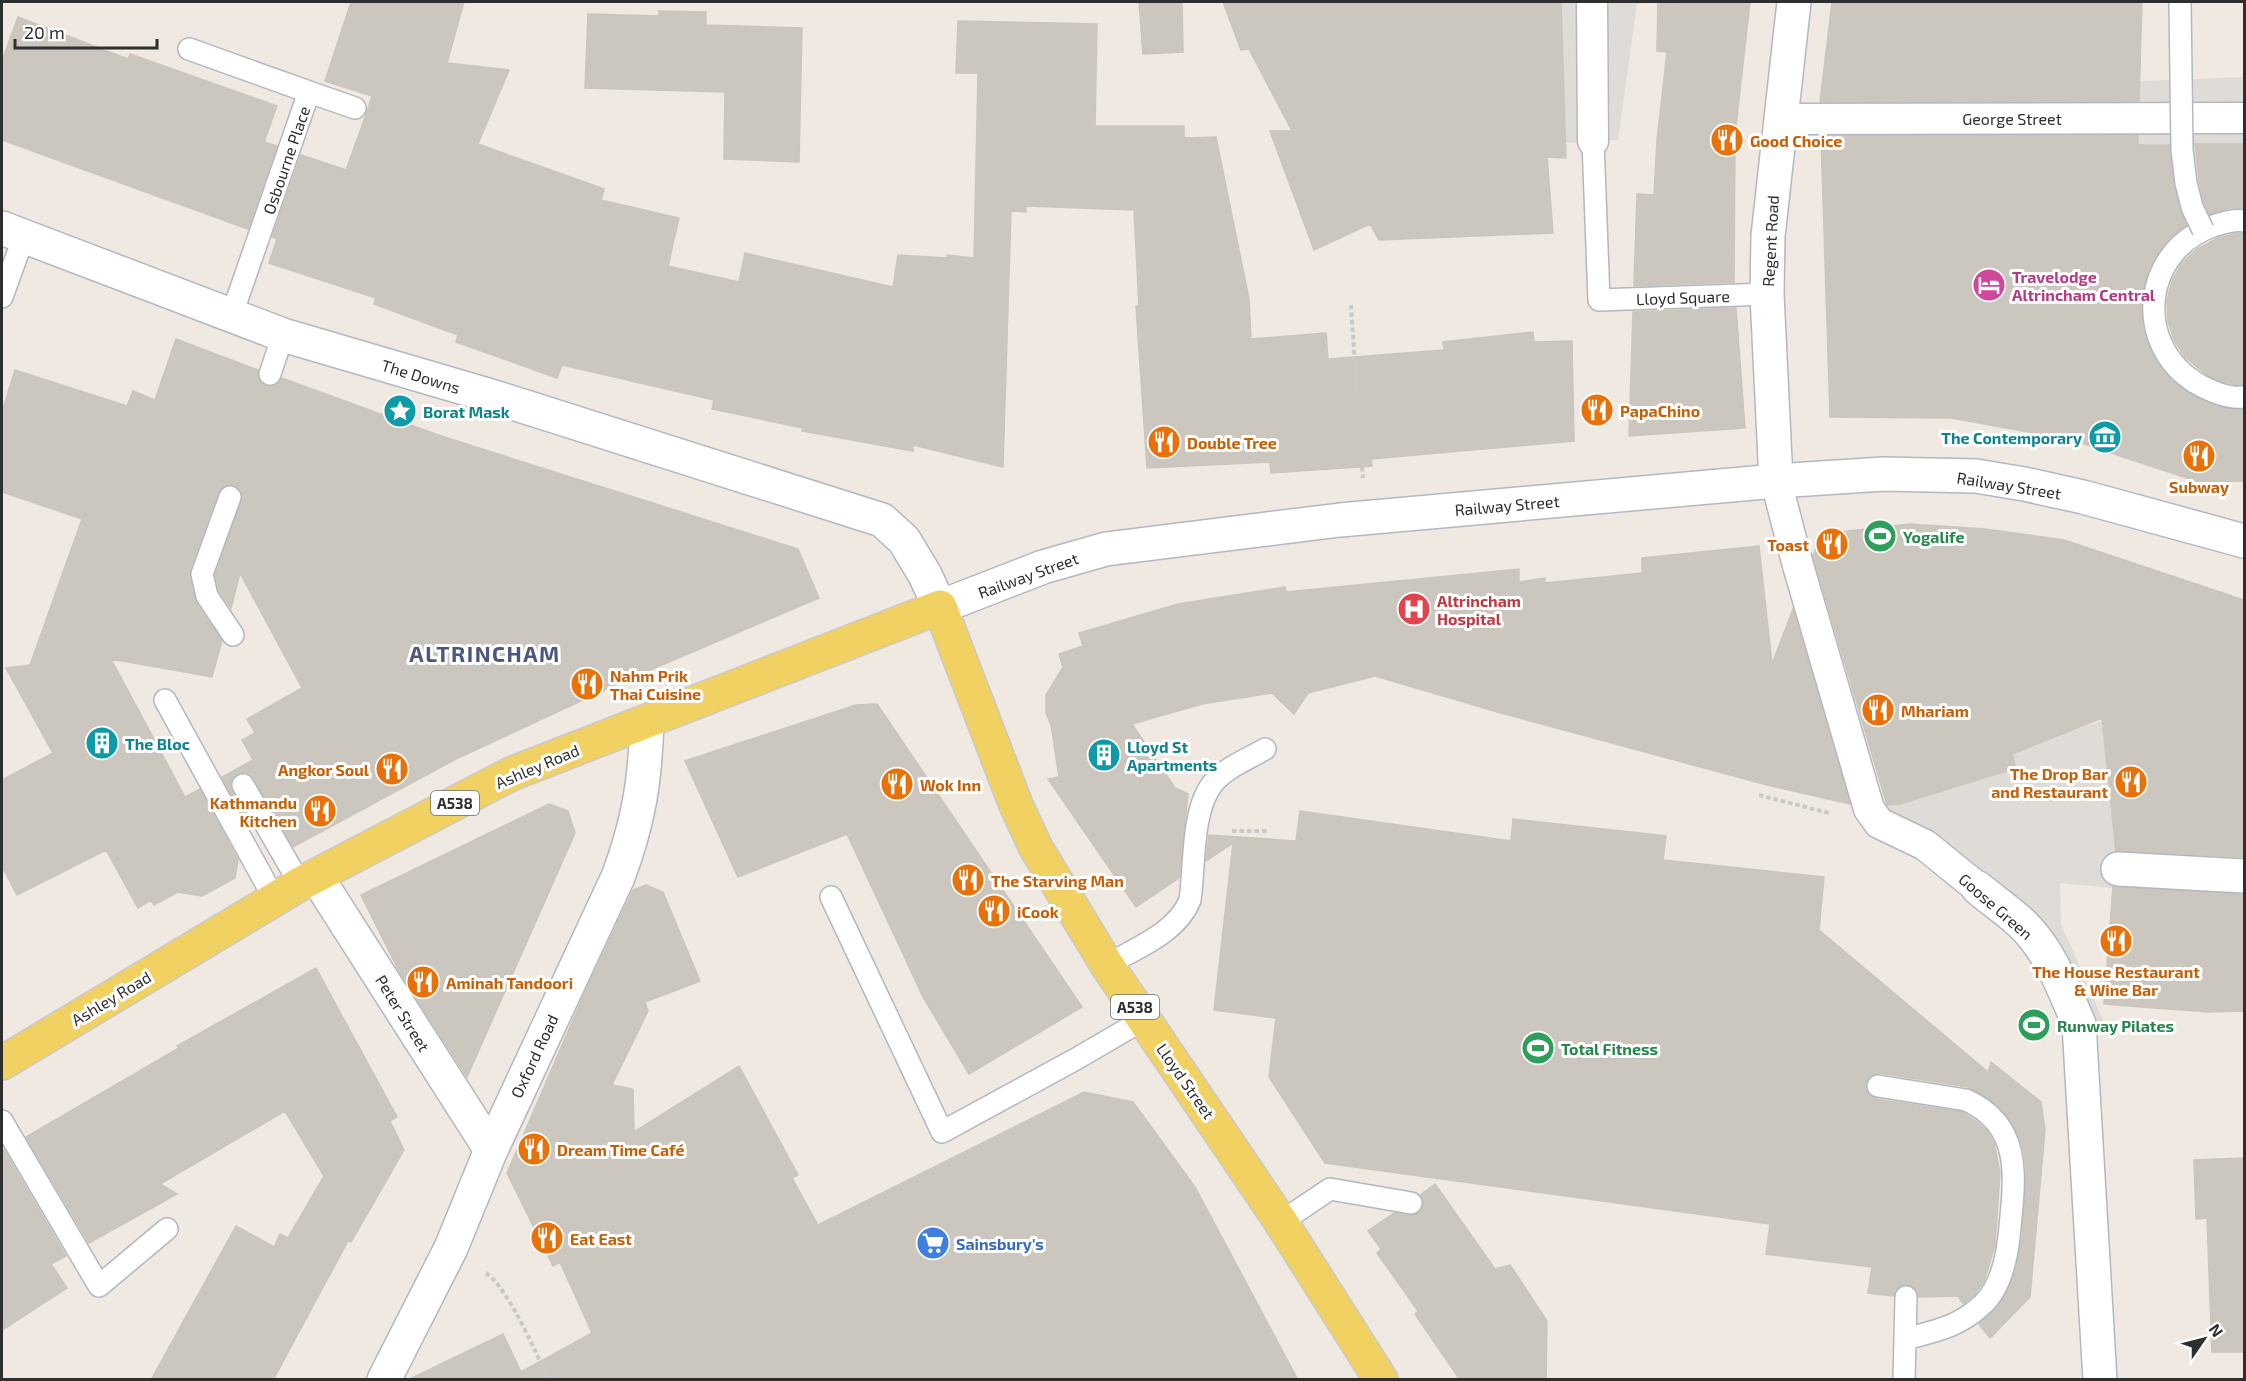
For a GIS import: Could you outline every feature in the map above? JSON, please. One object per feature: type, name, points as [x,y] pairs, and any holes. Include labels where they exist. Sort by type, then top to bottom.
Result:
[{"type":"main road","name":"Ashley Road","points":[[2,1063],[297,886],[511,774],[940,608]]},
{"type":"main road","name":"Lloyd Street","points":[[940,608],[1016,805],[1036,848],[1107,965],[1281,1222],[1380,1380]]},
{"type":"street","points":[[1592,2],[1593,141]]},
{"type":"street","name":"Regent Road","points":[[1776,481],[1767,294],[1768,236],[1794,2]]},
{"type":"street","name":"George Street","points":[[1780,119],[2244,118]]},
{"type":"street","name":"The Downs","points":[[13,232],[283,335],[490,396],[882,520],[904,540],[926,575],[940,608]]},
{"type":"street","name":"Railway Street","points":[[940,608],[1043,567],[1106,549],[1340,520],[1776,481],[1884,474],[1976,476],[2024,484],[2083,497],[2244,541]]},
{"type":"street","points":[[1776,481],[1800,574],[1869,809],[1873,814]]},
{"type":"street","name":"Oxford Road","points":[[384,1380],[451,1248],[490,1150],[618,877],[632,839],[639,811],[645,769],[647,722]]},
{"type":"street","name":"Goose Green","points":[[1873,814],[1879,823],[1925,845],[2028,930],[2042,948],[2059,978],[2079,1024],[2100,1380]]},
{"type":"street","points":[[2118,869],[2244,876]]},
{"type":"street","name":"Peter Street","points":[[297,886],[490,1150]]},
{"type":"lane","points":[[2180,2],[2186,183],[2192,207],[2203,230]]},
{"type":"lane","name":"Osbourne Place","points":[[189,49],[309,92],[232,314]]},
{"type":"lane","points":[[309,92],[355,108]]},
{"type":"lane","name":"Lloyd Square","points":[[1593,141],[1599,300],[1767,294]]},
{"type":"lane","points":[[2244,221],[2225,222],[2203,230],[2184,241],[2165,264],[2155,293],[2154,323],[2164,351],[2183,375],[2209,391],[2244,396]]},
{"type":"lane","points":[[2,297],[13,232]]},
{"type":"lane","points":[[270,374],[283,335]]},
{"type":"lane","points":[[230,497],[202,574],[207,596],[233,635]]},
{"type":"lane","points":[[165,700],[297,886]]},
{"type":"lane","points":[[1107,965],[1169,928],[1186,910],[1193,883],[1203,799],[1213,783],[1226,771],[1265,749]]},
{"type":"lane","points":[[243,785],[297,886]]},
{"type":"lane","points":[[831,897],[942,1132],[1143,1020]]},
{"type":"lane","points":[[1878,1086],[1966,1100],[1978,1105],[1999,1125],[2012,1159],[2015,1179],[2008,1254],[1995,1286],[1985,1303],[1951,1327],[1905,1339]]},
{"type":"lane","points":[[2,1121],[99,1286],[167,1229]]},
{"type":"lane","points":[[1281,1222],[1330,1189],[1411,1203]]},
{"type":"lane","points":[[1904,1380],[1906,1297]]},
{"type":"path","points":[[1351,305],[1357,396]]},
{"type":"path","points":[[1760,795],[1856,820],[1873,814]]},
{"type":"path","points":[[451,1248],[495,1280],[527,1334],[549,1380]]},
{"type":"shaded area","points":[[1561,2],[1668,2],[1637,4],[1618,140],[1566,143]]},
{"type":"shaded area","points":[[2244,77],[2244,146],[2154,145],[1822,150],[1821,86],[2058,82],[2072,78],[2140,81]]},
{"type":"shaded area","points":[[2102,721],[2118,869],[2113,888],[2060,883],[2061,924],[2104,1022],[2079,1024],[2059,978],[1869,809],[1900,804],[2016,768],[2012,754]]},
{"type":"building","points":[[351,2],[464,2],[447,63],[509,70],[478,144],[604,189],[601,200],[679,218],[668,266],[739,282],[745,253],[893,287],[898,255],[947,258],[947,255],[974,258],[978,73],[956,73],[958,21],[1097,24],[1095,126],[1184,126],[1184,138],[1216,137],[1249,299],[1251,339],[1326,333],[1328,359],[1444,350],[1443,342],[1533,332],[1534,342],[1572,341],[1574,441],[1371,459],[1372,466],[1271,473],[1270,462],[1147,468],[1136,306],[1139,306],[1134,210],[1026,206],[1026,212],[1011,211],[1003,467],[913,445],[913,451],[802,431],[803,428],[712,409],[714,400],[562,365],[557,378],[456,342],[458,335],[374,304],[376,298],[269,263],[277,239],[272,237],[301,155],[346,170],[367,112],[372,96],[325,81]]},
{"type":"building","points":[[1139,2],[1182,2],[1183,52],[1143,54]]},
{"type":"building","points":[[1223,2],[1561,2],[1566,158],[1547,157],[1553,233],[1379,240],[1370,224],[1314,250],[1270,131],[1292,131],[1249,49],[1241,50]]},
{"type":"building","points":[[1750,2],[1735,135],[1734,282],[1634,286],[1637,194],[1654,195],[1657,140],[1667,52],[1657,51],[1658,4]]},
{"type":"building","points":[[1832,2],[2142,2],[2139,101],[1820,102]]},
{"type":"building","points":[[659,11],[706,12],[706,25],[802,28],[799,162],[724,159],[725,92],[585,88],[588,14],[659,16]]},
{"type":"building","points":[[18,17],[128,59],[130,54],[277,106],[264,142],[277,146],[248,229],[2,140],[2,61]]},
{"type":"building","points":[[2138,135],[2138,145],[2169,145],[2174,186],[2180,210],[2187,225],[2162,247],[2149,270],[2142,297],[2143,327],[2151,352],[2165,373],[2188,393],[2216,406],[2244,410],[2244,481],[2199,482],[2072,440],[1951,418],[1830,417],[1821,136]]},
{"type":"building","points":[[2195,144],[2244,144],[2244,208],[2230,208],[2209,214],[2199,181]]},
{"type":"building","points":[[2244,233],[2244,384],[2238,385],[2207,375],[2185,357],[2174,340],[2168,321],[2167,301],[2172,281],[2182,263],[2197,249],[2218,238]]},
{"type":"building","points":[[1736,308],[1745,428],[1629,436],[1633,312]]},
{"type":"building","points":[[176,339],[258,370],[258,377],[265,386],[273,386],[282,378],[438,435],[798,549],[819,598],[615,685],[456,759],[293,847],[250,774],[244,772],[237,774],[232,778],[230,784],[247,818],[246,821],[222,777],[253,760],[242,740],[255,733],[247,719],[302,688],[240,573],[231,608],[219,591],[215,575],[243,495],[239,488],[227,485],[218,493],[190,570],[196,603],[222,641],[212,677],[111,659],[185,797],[200,789],[238,860],[235,878],[202,896],[178,892],[154,905],[151,900],[138,908],[106,850],[17,895],[2,866],[2,780],[53,753],[6,668],[30,665],[82,519],[2,492],[2,412],[15,370],[127,406],[133,391],[155,400]]},
{"type":"building","points":[[1910,524],[1985,529],[2064,540],[2244,600],[2244,857],[2116,851],[2102,718],[2012,754],[2016,768],[1900,804],[1887,805],[1813,556],[1822,534]]},
{"type":"building","name":"Altrincham Hospital","points":[[1759,546],[1772,664],[1793,609],[1850,804],[1767,785],[1501,713],[1375,676],[1308,693],[1294,714],[1272,693],[1202,704],[1132,724],[1175,788],[1188,794],[1179,878],[1136,907],[1048,779],[1059,777],[1051,725],[1046,713],[1046,695],[1063,667],[1059,654],[1083,646],[1079,633],[1178,604],[1285,587],[1286,592],[1519,569],[1519,582],[1545,578],[1545,583],[1642,573],[1642,558]]},
{"type":"building","points":[[877,704],[1082,1007],[969,1074],[923,997],[847,834],[738,877],[685,761],[856,705]]},
{"type":"building","points":[[549,804],[568,811],[575,833],[467,1077],[400,973],[361,895]]},
{"type":"building","name":"Total Fitness","points":[[1300,811],[1511,841],[1513,819],[1666,836],[1663,860],[1824,877],[1819,930],[1988,1072],[1991,1062],[2041,1102],[2045,1130],[2030,1297],[1990,1338],[1979,1324],[2000,1303],[2015,1272],[2022,1238],[2026,1171],[2024,1152],[2018,1134],[2008,1117],[1991,1100],[1968,1087],[1880,1073],[1869,1078],[1865,1085],[1870,1095],[1876,1099],[1962,1112],[1987,1131],[1994,1143],[2000,1172],[1995,1245],[1984,1282],[1963,1304],[1958,1296],[1919,1297],[1917,1290],[1907,1284],[1899,1286],[1893,1296],[1868,1293],[1872,1267],[1766,1254],[1770,1224],[1325,1163],[1269,1077],[1276,1018],[1214,1010],[1233,843],[1206,861],[1209,835],[1296,841]]},
{"type":"building","name":"Sainsbury's","points":[[646,885],[663,892],[700,981],[645,1002],[648,1011],[612,1085],[633,1089],[634,1132],[739,1066],[798,1175],[792,1178],[818,1225],[1084,1092],[1133,1102],[1195,1187],[1298,1380],[408,1380],[503,1334],[521,1372],[592,1333],[560,1262],[553,1266],[507,1173],[585,992],[633,890]]},
{"type":"building","points":[[2113,887],[2244,894],[2244,1011],[2208,1012],[2104,1004]]},
{"type":"building","points":[[316,968],[397,1117],[390,1121],[404,1150],[351,1242],[348,1241],[273,1380],[151,1380],[236,1226],[274,1247],[280,1234],[288,1238],[324,1176],[285,1111],[160,1184],[177,1194],[89,1243],[26,1137],[179,1048],[177,1046]]},
{"type":"building","points":[[4,1150],[66,1256],[51,1264],[67,1288],[2,1330],[2,1151]]},
{"type":"building","points":[[2244,1158],[2244,1352],[2212,1352],[2207,1218],[2196,1219],[2194,1160]]},
{"type":"building","points":[[1435,1184],[1495,1269],[1510,1265],[1547,1321],[1546,1380],[1460,1380],[1415,1314],[1418,1311],[1377,1253],[1381,1249],[1368,1231],[1394,1213],[1416,1215],[1423,1206],[1420,1195]]},
{"type":"place","name":"Good Choice","points":[[1727,140]]},
{"type":"place","name":"Travelodge Altrincham Central","points":[[1989,285]]},
{"type":"place","name":"PapaChino","points":[[1597,410]]},
{"type":"place","name":"Borat Mask","points":[[400,411]]},
{"type":"place","name":"The Contemporary","points":[[2105,437]]},
{"type":"place","name":"Double Tree","points":[[1164,442]]},
{"type":"place","name":"Subway","points":[[2199,456]]},
{"type":"place","name":"Yogalife","points":[[1880,536]]},
{"type":"place","name":"Toast","points":[[1832,544]]},
{"type":"place","name":"Altrincham Hospital","points":[[1414,609]]},
{"type":"place","name":"Nahm Prik Thai Cuisine","points":[[587,684]]},
{"type":"place","name":"Mhariam","points":[[1878,710]]},
{"type":"place","name":"The Bloc","points":[[102,743]]},
{"type":"place","name":"Lloyd St Apartments","points":[[1104,755]]},
{"type":"place","name":"Angkor Soul","points":[[392,769]]},
{"type":"place","name":"The Drop Bar and Restaurant","points":[[2131,782]]},
{"type":"place","name":"Wok Inn","points":[[897,784]]},
{"type":"place","name":"Kathmandu Kitchen","points":[[320,811]]},
{"type":"place","name":"The Starving Man","points":[[968,880]]},
{"type":"place","name":"iCook","points":[[994,911]]},
{"type":"place","name":"The House Restaurant & Wine Bar","points":[[2116,941]]},
{"type":"place","name":"Aminah Tandoori","points":[[423,982]]},
{"type":"place","name":"Runway Pilates","points":[[2034,1025]]},
{"type":"place","name":"Total Fitness","points":[[1538,1048]]},
{"type":"place","name":"Dream Time Café","points":[[534,1149]]},
{"type":"place","name":"Eat East","points":[[547,1238]]},
{"type":"place","name":"Sainsbury's","points":[[933,1243]]},
{"type":"district","name":"ALTRINCHAM","points":[[485,653]]}]
